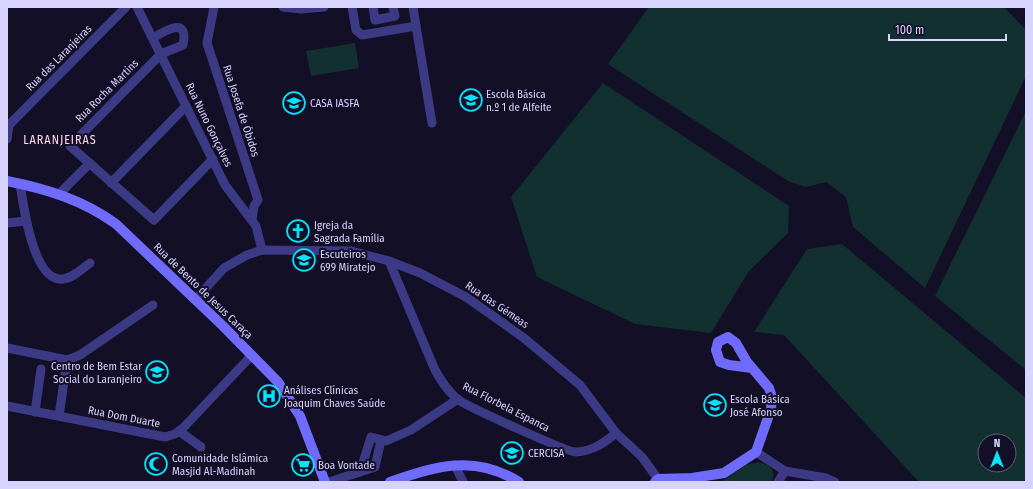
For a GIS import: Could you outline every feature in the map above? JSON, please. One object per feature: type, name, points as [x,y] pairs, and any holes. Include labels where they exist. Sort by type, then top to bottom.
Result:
[{"type":"main road","name":"Rua de Bento de Jesus Caraça","points":[[7,181],[60,194],[97,210],[116,224],[278,382],[295,406],[306,429],[325,482]]},
{"type":"main road","points":[[657,480],[692,478],[724,473],[756,452],[771,409],[772,397],[769,388],[752,368]]},
{"type":"main road","points":[[390,482],[424,470],[455,465],[487,468],[519,482]]},
{"type":"street","name":"Rua das Laranjeiras","points":[[7,139],[8,124],[126,7]]},
{"type":"street","name":"Rua Nuno Gonçalves","points":[[137,7],[225,185],[252,220],[265,250]]},
{"type":"street","name":"Rua Josefa de Óbidos","points":[[214,7],[207,43],[258,200],[254,206],[252,220]]},
{"type":"street","points":[[283,7],[324,7]]},
{"type":"street","points":[[352,7],[356,30],[362,35],[416,26]]},
{"type":"street","points":[[373,7],[375,20],[394,16],[393,7]]},
{"type":"street","points":[[413,7],[432,122]]},
{"type":"street","points":[[153,38],[171,27],[178,27],[183,32],[183,45],[161,54]]},
{"type":"street","name":"Rua Rocha Martins","points":[[90,163],[70,146],[161,54]]},
{"type":"street","points":[[111,183],[186,106]]},
{"type":"street","points":[[60,194],[90,163],[154,220],[213,159]]},
{"type":"street","points":[[20,184],[31,242],[42,265],[55,278],[62,279],[70,277],[90,264]]},
{"type":"street","points":[[7,223],[26,221]]},
{"type":"street","points":[[195,300],[224,268],[247,255],[265,250]]},
{"type":"street","name":"Rua das Gémeas","points":[[265,250],[351,251],[389,261],[420,273],[466,297],[524,338],[580,385],[616,433],[642,457],[657,480]]},
{"type":"street","name":"Rua Florbela Espanca","points":[[389,261],[435,370],[441,382],[458,399],[552,444],[575,452],[600,446],[616,433]]},
{"type":"street","points":[[7,348],[66,360],[80,355],[153,305]]},
{"type":"street","points":[[201,447],[179,431],[252,355]]},
{"type":"street","points":[[59,416],[66,360]]},
{"type":"street","points":[[35,412],[41,369]]},
{"type":"street","points":[[329,482],[375,467],[381,440],[386,442],[411,430],[458,399]]},
{"type":"street","name":"Rua Dom Duarte","points":[[7,406],[159,436],[171,436],[179,431]]},
{"type":"street","points":[[756,452],[785,471],[812,475],[834,482]]},
{"type":"street","points":[[455,465],[463,482]]},
{"type":"street","points":[[778,482],[785,471]]},
{"type":"green space","points":[[649,7],[1004,7],[1026,30],[1026,76],[925,288],[853,227],[846,197],[826,182],[806,187],[788,181],[608,64]]},
{"type":"green space","points":[[355,43],[359,68],[311,76],[306,51]]},
{"type":"green space","points":[[603,83],[789,206],[788,233],[749,271],[711,333],[635,324],[537,277],[511,197]]},
{"type":"green space","points":[[1026,111],[1026,370],[935,296]]},
{"type":"green space","points":[[842,244],[1026,398],[1026,482],[919,482],[784,335],[754,332],[807,249]]},
{"type":"green space","points":[[758,462],[771,468],[773,474],[772,482],[721,482],[746,465]]},
{"type":"place","name":"Escola Básica n.º 1 de Alfeite","points":[[471,100]]},
{"type":"place","name":"CASA IASFA","points":[[294,103]]},
{"type":"place","name":"Igreja da Sagrada Família","points":[[298,231]]},
{"type":"place","name":"Escuteiros 699 Miratejo","points":[[304,260]]},
{"type":"place","name":"Centro de Bem Estar Social do Laranjeiro","points":[[157,372]]},
{"type":"place","name":"Análises Clínicas Joaquim Chaves Saúde","points":[[269,396]]},
{"type":"place","name":"Escola Básica José Afonso","points":[[715,405]]},
{"type":"place","name":"CERCISA","points":[[512,453]]},
{"type":"place","name":"Comunidade Islâmica Masjid Al-Madinah","points":[[156,464]]},
{"type":"place","name":"Boa Vontade","points":[[303,465]]},
{"type":"district","name":"LARANJEIRAS","points":[[60,140]]}]
